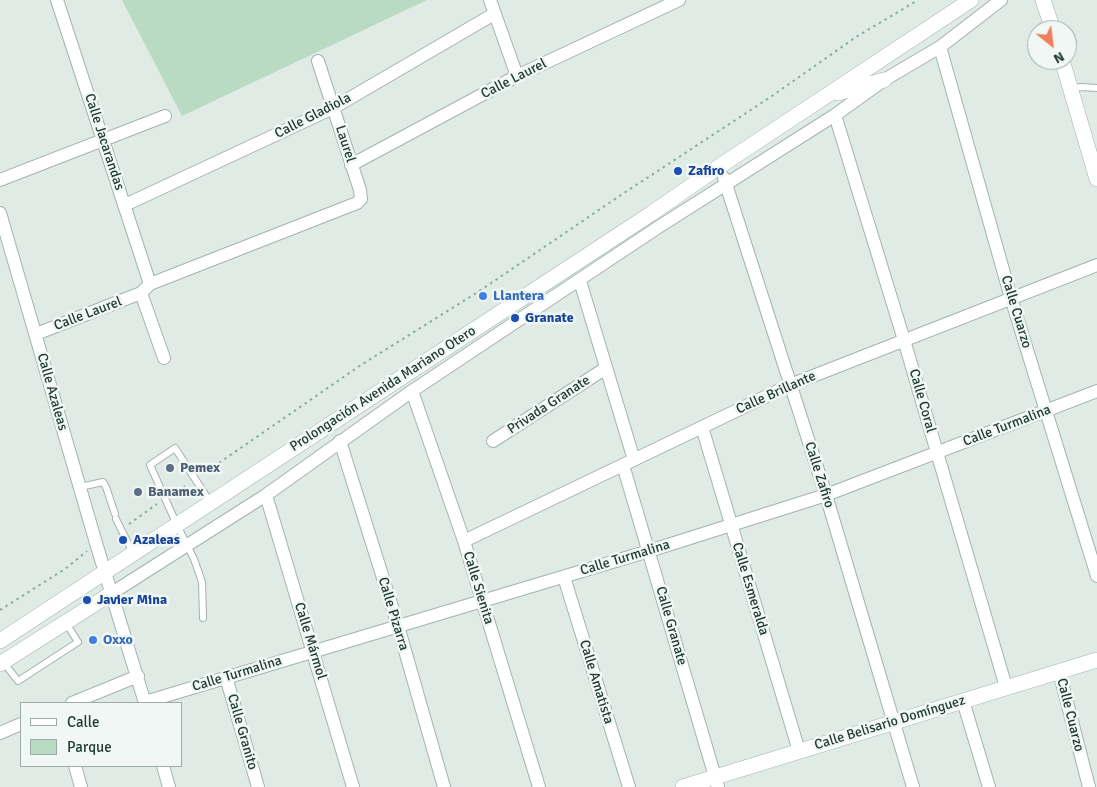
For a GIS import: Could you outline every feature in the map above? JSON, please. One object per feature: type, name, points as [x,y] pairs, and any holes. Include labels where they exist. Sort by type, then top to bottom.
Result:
[{"type":"main road","name":"Prolongación Avenida Mariano Otero","points":[[0,641],[644,218],[971,0]]},
{"type":"main road","points":[[1044,0],[1049,20]]},
{"type":"main road","points":[[1065,70],[1097,179]]},
{"type":"main road","points":[[827,96],[884,80]]},
{"type":"main road","points":[[2,663],[112,592]]},
{"type":"main road","name":"Calle Belisario Domínguez","points":[[683,787],[717,782],[798,751],[1097,660]]},
{"type":"street","name":"Calle Jacarandas","points":[[57,0],[150,284]]},
{"type":"street","points":[[490,0],[517,76]]},
{"type":"street","name":"Calle Laurel","points":[[351,165],[517,76],[679,0]]},
{"type":"street","points":[[112,592],[266,495],[340,441],[660,226],[835,115],[884,80],[940,47],[997,2]]},
{"type":"street","name":"Calle Gladiola","points":[[125,205],[333,108],[494,14]]},
{"type":"street","name":"Calle Cuarzo","points":[[940,47],[1012,298],[1097,576]]},
{"type":"street","name":"Laurel","points":[[318,61],[360,190],[361,199]]},
{"type":"street","name":"Calle Coral","points":[[835,115],[904,340],[1006,688]]},
{"type":"street","points":[[0,180],[165,116]]},
{"type":"street","points":[[765,136],[776,153]]},
{"type":"street","name":"Calle Zafiro","points":[[720,166],[826,496],[913,787]]},
{"type":"street","name":"Calle Laurel","points":[[36,334],[141,293],[150,284],[352,206],[361,199]]},
{"type":"street","name":"Calle Azaleas","points":[[0,213],[96,543],[145,702]]},
{"type":"street","name":"Calle Brillante","points":[[464,541],[790,385],[1097,265]]},
{"type":"street","name":"Calle Granate","points":[[580,281],[606,368],[649,551],[717,782]]},
{"type":"street","points":[[141,293],[164,358]]},
{"type":"street","name":"Privada Granate","points":[[493,441],[606,368]]},
{"type":"street","name":"Calle Turmalina","points":[[145,702],[564,577],[826,496],[1097,391]]},
{"type":"street","name":"Calle Sienita","points":[[412,392],[464,541],[539,787]]},
{"type":"street","name":"Calle Esmeralda","points":[[702,427],[798,751]]},
{"type":"street","name":"Calle Pizarra","points":[[340,441],[398,626],[444,787]]},
{"type":"street","points":[[284,454],[295,474]]},
{"type":"street","name":"Calle Mármol","points":[[266,495],[353,787]]},
{"type":"street","name":"Calle Amatista","points":[[564,577],[629,787]]},
{"type":"street","name":"Calle Cuarzo","points":[[1059,671],[1089,787]]},
{"type":"street","points":[[74,702],[138,676]]},
{"type":"street","name":"Calle Granito","points":[[226,677],[258,787]]},
{"type":"street","points":[[963,701],[989,787]]},
{"type":"street","points":[[0,732],[20,724]]},
{"type":"street","points":[[75,767],[81,787]]},
{"type":"street","points":[[163,767],[169,787]]},
{"type":"lane","points":[[1070,89],[1082,87],[1097,88]]},
{"type":"lane","points":[[203,618],[202,582],[194,559],[150,465],[175,448],[211,503]]},
{"type":"lane","points":[[80,487],[103,482],[120,530],[133,553]]},
{"type":"lane","points":[[2,663],[18,681],[78,642],[66,623]]},
{"type":"path","points":[[120,530],[361,365],[478,292],[856,38],[918,0]]},
{"type":"path","points":[[0,610],[65,569],[96,543]]},
{"type":"green space","points":[[122,0],[427,0],[182,116]]},
{"type":"place","name":"Zafiro","points":[[678,171]]},
{"type":"place","name":"Llantera","points":[[483,296]]},
{"type":"place","name":"Granate","points":[[515,318]]},
{"type":"place","name":"Pemex","points":[[170,468]]},
{"type":"place","name":"Banamex","points":[[138,492]]},
{"type":"place","name":"Azaleas","points":[[123,540]]},
{"type":"place","name":"Javier Mina","points":[[87,600]]},
{"type":"place","name":"Oxxo","points":[[93,640]]}]
